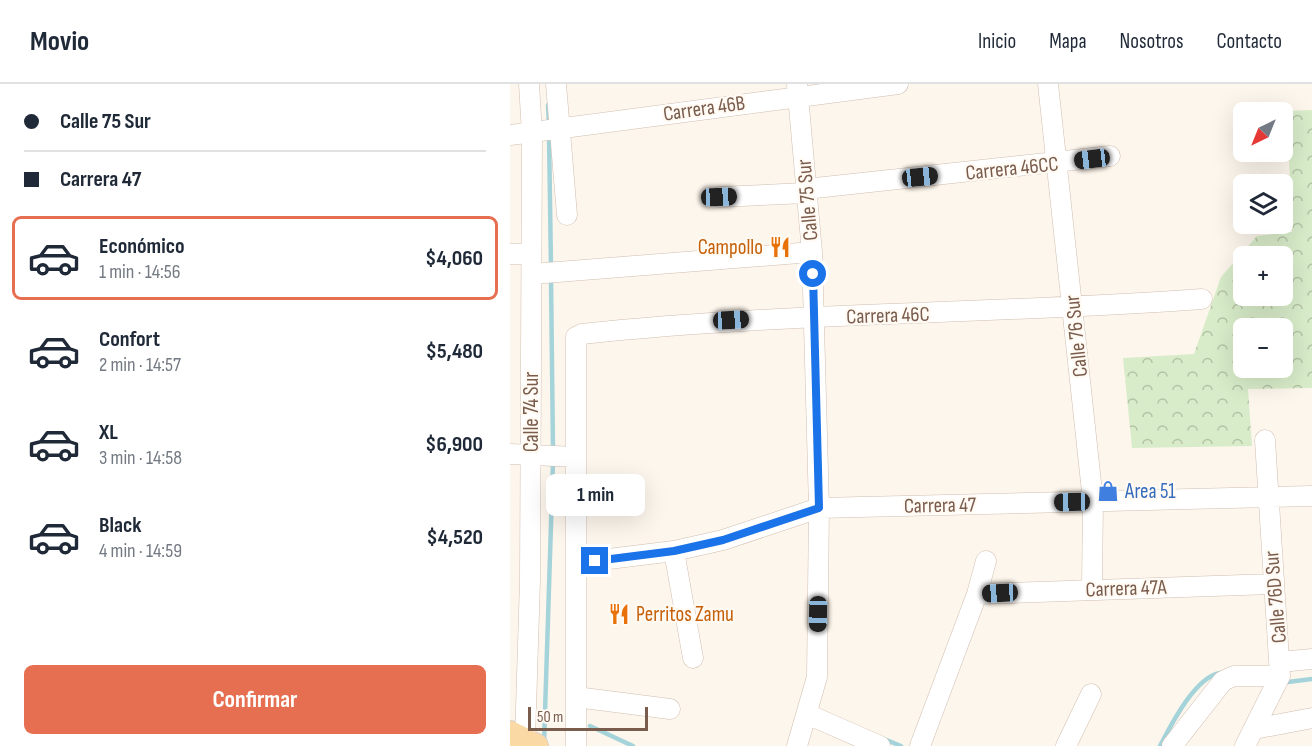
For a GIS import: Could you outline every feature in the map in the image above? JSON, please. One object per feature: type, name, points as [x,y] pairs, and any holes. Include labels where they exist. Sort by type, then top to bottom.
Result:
[{"type":"street","name":"Calle 74 Sur","points":[[529,84],[545,131],[567,214]]},
{"type":"street","name":"Calle 74 Sur","points":[[526,741],[537,456],[536,267],[545,131],[556,84]]},
{"type":"street","name":"Carrera 46B","points":[[510,135],[797,90],[898,84]]},
{"type":"street","name":"Calle 76 Sur","points":[[1048,84],[1094,501],[1092,589]]},
{"type":"street","name":"Calle 75 Sur","points":[[797,90],[812,252],[819,508],[817,677],[797,746]]},
{"type":"street","name":"Carrera 46CC","points":[[719,197],[806,191],[1110,156]]},
{"type":"street","points":[[510,254],[536,267],[571,271],[812,252]]},
{"type":"street","name":"Carrera 46C","points":[[571,457],[576,337],[582,334],[689,322],[1072,308],[1202,299]]},
{"type":"street","name":"Calle 76D Sur","points":[[1265,440],[1280,669]]},
{"type":"street","points":[[510,454],[571,457],[576,563],[576,746]]},
{"type":"street","name":"Carrera 47","points":[[576,563],[674,551],[771,526],[819,508],[1312,496]]},
{"type":"street","points":[[674,551],[693,658]]},
{"type":"street","points":[[921,744],[977,594],[986,561]]},
{"type":"street","name":"Carrera 47A","points":[[977,594],[1274,584]]},
{"type":"street","points":[[1172,746],[1222,681],[1234,676],[1280,669],[1312,658]]},
{"type":"street","points":[[1249,737],[1280,669]]},
{"type":"street","points":[[1066,746],[1091,694]]},
{"type":"street","points":[[576,696],[670,709]]},
{"type":"street","points":[[807,714],[880,746]]},
{"type":"street","points":[[1249,737],[1312,718]]},
{"type":"green space","points":[[1312,110],[1312,388],[1248,389],[1252,446],[1132,448],[1123,358],[1194,354],[1221,277],[1233,263],[1233,306],[1293,306],[1293,246],[1248,246],[1257,236],[1293,234],[1293,174],[1290,174],[1289,162],[1293,162],[1293,111]]},
{"type":"waterway","points":[[548,105],[549,126]]},
{"type":"waterway","points":[[549,135],[551,267]]},
{"type":"waterway","points":[[551,279],[553,450]]},
{"type":"waterway","points":[[544,744],[553,462]]},
{"type":"waterway","points":[[1160,746],[1193,692],[1211,676],[1220,673]]},
{"type":"waterway","points":[[1288,682],[1312,679]]},
{"type":"waterway","points":[[590,726],[633,746]]},
{"type":"waterway","points":[[884,739],[901,746]]},
{"type":"place","name":"Campollo","points":[[780,247]]},
{"type":"place","name":"Area 51","points":[[1108,491]]},
{"type":"place","name":"Perritos Zamu","points":[[619,614]]},
{"type":"route","points":[[595,561],[674,551],[723,540],[771,526],[819,508],[813,274]]}]
